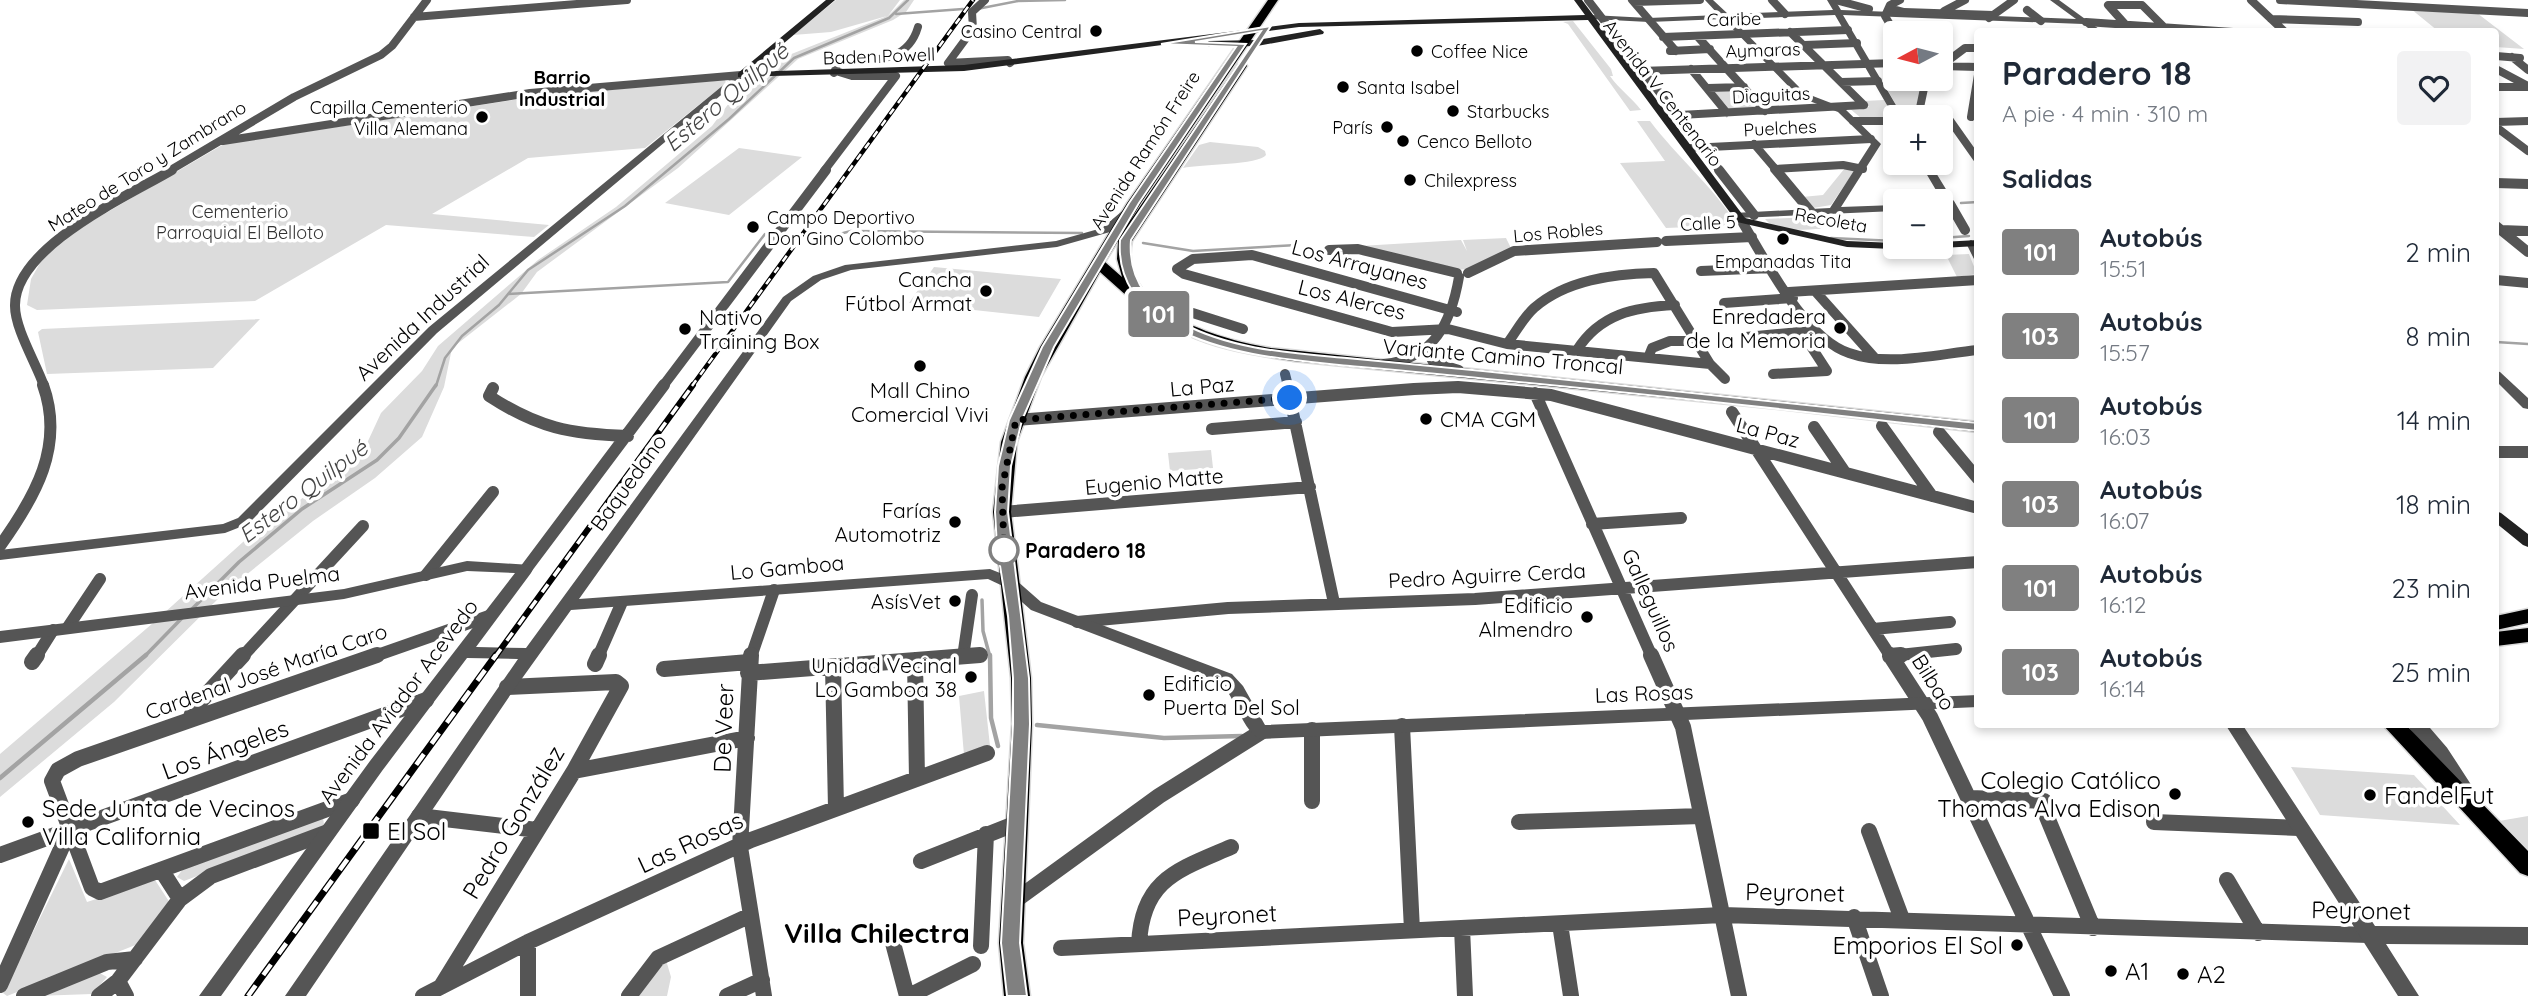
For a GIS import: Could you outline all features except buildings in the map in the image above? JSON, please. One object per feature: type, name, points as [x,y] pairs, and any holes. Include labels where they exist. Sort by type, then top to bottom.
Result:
[{"type":"main road","name":"Avenida Industrial","points":[[741,75],[831,0]]},
{"type":"main road","name":"Avenida Ramón Freire","points":[[1141,204],[1242,44],[1273,0]]},
{"type":"main road","name":"Avenida Ramón Freire","points":[[1017,996],[1011,943],[1021,678],[1002,512],[1005,466],[1016,420],[1048,347],[1101,260],[1257,43],[1283,0]]},
{"type":"main road","name":"Avenida V Centenario","points":[[1569,0],[1589,17],[1638,72],[1737,214]]},
{"type":"main road","name":"Avenida V Centenario","points":[[1578,0],[1693,163],[1737,214]]},
{"type":"main road","name":"Baden Powell","points":[[741,75],[964,68],[1165,44],[1268,27],[1589,17]]},
{"type":"main road","name":"Baden Powell","points":[[1165,44],[1242,44],[1316,32],[1589,17]]},
{"type":"main road","points":[[1411,22],[1424,25],[1466,20]]},
{"type":"main road","points":[[1316,32],[1342,24]]},
{"type":"main road","name":"Variante Camino Troncal","points":[[1141,204],[1125,240],[1124,254],[1130,280],[1154,311],[1201,336],[1250,350],[1974,427]]},
{"type":"main road","name":"Recoleta","points":[[1737,214],[1847,244],[1883,246]]},
{"type":"main road","points":[[1953,244],[1974,243]]},
{"type":"main road","points":[[1101,260],[1154,311]]},
{"type":"main road","points":[[2499,518],[2528,542]]},
{"type":"main road","points":[[2499,624],[2528,629]]},
{"type":"main road","points":[[2499,638],[2528,629]]},
{"type":"main road","points":[[2396,728],[2528,866]]},
{"type":"street","name":"Mateo de Toro y Zambrano","points":[[0,546],[38,494],[45,472],[51,412],[37,365],[18,322],[16,295],[20,278],[63,235],[294,97],[373,60],[392,46],[427,0]]},
{"type":"street","points":[[414,17],[627,0]]},
{"type":"street","points":[[985,0],[974,10],[973,29],[948,63],[1008,60],[1010,63]]},
{"type":"street","points":[[1588,0],[1589,17]]},
{"type":"street","points":[[1633,1],[1700,0]]},
{"type":"street","points":[[1709,0],[1802,95],[1835,107],[1877,146],[1833,211]]},
{"type":"street","points":[[1772,0],[1785,14]]},
{"type":"street","points":[[1833,0],[1869,9]]},
{"type":"street","points":[[1833,0],[1890,105]]},
{"type":"street","points":[[1952,12],[1965,0]]},
{"type":"street","points":[[1895,21],[1894,3],[1938,13],[1991,17],[2014,0]]},
{"type":"street","points":[[2054,0],[2094,28]]},
{"type":"street","points":[[2251,0],[2281,28]]},
{"type":"street","points":[[2280,0],[2528,13]]},
{"type":"street","points":[[2392,0],[2400,6]]},
{"type":"street","points":[[2449,0],[2461,9]]},
{"type":"street","points":[[1633,1],[1676,51]]},
{"type":"street","name":"Baden Powell","points":[[1589,17],[1649,20],[1838,12],[1894,3],[1991,17],[2086,22]]},
{"type":"street","points":[[2125,24],[2108,5],[2142,5],[2163,26]]},
{"type":"street","points":[[2028,10],[2041,20]]},
{"type":"street","points":[[2271,19],[2362,24]]},
{"type":"street","points":[[2086,22],[2186,28]]},
{"type":"street","points":[[836,72],[838,62],[901,56],[916,43],[918,27]]},
{"type":"street","name":"Caribe","points":[[1663,37],[1848,30]]},
{"type":"street","points":[[1790,32],[1841,82],[1878,81]]},
{"type":"street","points":[[1697,36],[1765,111]]},
{"type":"street","points":[[1804,45],[1857,43]]},
{"type":"street","points":[[1953,61],[1974,48]]},
{"type":"street","name":"Aymaras","points":[[1666,51],[1710,50]]},
{"type":"street","points":[[2499,56],[2517,59],[2528,70]]},
{"type":"street","name":"Aymaras","points":[[1638,72],[1883,63]]},
{"type":"street","points":[[1953,66],[1974,67]]},
{"type":"street","points":[[1691,69],[1727,113]]},
{"type":"street","points":[[2499,71],[2528,87]]},
{"type":"street","name":"Avenida Aviador Acevedo","points":[[209,996],[426,700],[628,436],[896,76],[852,76],[836,72]]},
{"type":"street","points":[[1638,72],[1680,115],[1683,124],[1754,215]]},
{"type":"street","name":"Baden Powell","points":[[219,142],[530,93],[741,75]]},
{"type":"street","name":"Avenida Industrial","points":[[0,555],[225,528],[243,521],[443,322],[741,75]]},
{"type":"street","name":"Diaguitas","points":[[1680,115],[1864,105],[1841,82]]},
{"type":"street","points":[[1708,88],[1744,87]]},
{"type":"street","points":[[2499,87],[2528,87]]},
{"type":"street","points":[[1953,118],[1974,117]]},
{"type":"street","points":[[1853,121],[1883,120]]},
{"type":"street","points":[[2499,125],[2528,121]]},
{"type":"street","points":[[2499,128],[2528,151]]},
{"type":"street","points":[[1953,129],[1974,155]]},
{"type":"street","name":"Puelches","points":[[1690,148],[1871,139]]},
{"type":"street","points":[[2499,141],[2515,141]]},
{"type":"street","points":[[1754,145],[1811,212]]},
{"type":"street","points":[[1774,169],[1843,165],[1863,169]]},
{"type":"street","points":[[2499,183],[2528,184]]},
{"type":"street","name":"Baquedano","points":[[295,996],[530,654],[782,306],[800,288],[827,274],[860,264],[1077,240],[1106,230],[1141,204]]},
{"type":"street","points":[[1737,214],[1883,209]]},
{"type":"street","name":"Avenida V Centenario","points":[[1737,214],[1791,295],[1826,370],[1773,374]]},
{"type":"street","points":[[1953,214],[1965,230]]},
{"type":"street","points":[[2499,228],[2528,231]]},
{"type":"street","points":[[2499,229],[2528,252]]},
{"type":"street","name":"Calle 5","points":[[1662,241],[1752,237]]},
{"type":"street","name":"Los Robles","points":[[1463,275],[1486,270],[1514,251],[1662,241]]},
{"type":"street","points":[[1329,250],[1358,249],[1463,275],[1448,329],[1425,351],[1411,359],[1376,365]]},
{"type":"street","name":"Los Arrayanes","points":[[1177,269],[1193,259],[1252,255],[1455,310]]},
{"type":"street","points":[[1701,271],[1773,268]]},
{"type":"street","name":"Los Alerces","points":[[1177,269],[1184,274],[1382,330],[1399,333],[1448,329],[1507,344],[1710,364]]},
{"type":"street","points":[[1507,344],[1528,314],[1559,292],[1599,279],[1654,273],[1710,364],[1725,379]]},
{"type":"street","points":[[1724,303],[1815,291],[1974,280]]},
{"type":"street","points":[[2499,280],[2528,283]]},
{"type":"street","points":[[1815,291],[1874,357]]},
{"type":"street","points":[[1577,350],[1588,331],[1612,316],[1633,309],[1675,305]]},
{"type":"street","points":[[1154,311],[1177,307],[1241,326],[1243,329]]},
{"type":"street","points":[[1425,351],[1436,332],[1455,310]]},
{"type":"street","points":[[1746,337],[1809,332],[1835,348],[1874,357],[1974,350]]},
{"type":"street","points":[[1648,358],[1652,348],[1663,342],[1697,341]]},
{"type":"street","points":[[1425,351],[1433,362],[1479,375]]},
{"type":"street","points":[[1285,374],[1335,603]]},
{"type":"street","points":[[2499,378],[2528,405]]},
{"type":"street","name":"La Paz","points":[[1016,420],[1458,387],[1535,393],[1756,448],[1974,507]]},
{"type":"street","points":[[494,388],[489,396],[540,427],[561,433],[628,436]]},
{"type":"street","name":"Galleguillos","points":[[1535,393],[1678,714],[1739,996]]},
{"type":"street","name":"Bilbao","points":[[1732,412],[1921,703],[1971,799],[2062,996]]},
{"type":"street","points":[[1212,429],[1296,422]]},
{"type":"street","name":"La Paz","points":[[1814,426],[1844,471]]},
{"type":"street","points":[[1882,426],[1932,496]]},
{"type":"street","points":[[1940,432],[1974,474]]},
{"type":"street","points":[[2499,452],[2528,453]]},
{"type":"street","points":[[1964,462],[1974,463]]},
{"type":"street","name":"Eugenio Matte","points":[[1002,512],[1310,487]]},
{"type":"street","points":[[426,575],[493,492]]},
{"type":"street","points":[[1592,524],[1681,518]]},
{"type":"street","points":[[190,719],[195,707],[363,526]]},
{"type":"street","name":"Pedro Aguirre Cerda","points":[[1010,583],[1037,606],[1076,622],[1228,608],[1475,598],[1974,562]]},
{"type":"street","name":"Avenida Puelma","points":[[0,637],[159,615],[344,594],[480,564],[526,569]]},
{"type":"street","name":"Lo Gamboa","points":[[566,605],[970,574],[990,574],[1010,583]]},
{"type":"street","points":[[32,662],[100,579]]},
{"type":"street","name":"De Veer","points":[[763,988],[740,847],[749,667],[774,590]]},
{"type":"street","points":[[963,657],[972,595]]},
{"type":"street","points":[[596,664],[622,602]]},
{"type":"street","name":"Cardenal José María Caro","points":[[70,829],[52,781],[58,770],[78,759],[489,616]]},
{"type":"street","points":[[1076,622],[1226,678],[1237,687],[1253,724],[1261,732]]},
{"type":"street","points":[[1873,629],[1950,622]]},
{"type":"street","points":[[2499,629],[2528,629]]},
{"type":"street","points":[[1890,656],[1956,649]]},
{"type":"street","points":[[462,652],[530,654]]},
{"type":"street","points":[[664,669],[833,666],[980,655]]},
{"type":"street","points":[[915,660],[917,779]]},
{"type":"street","points":[[833,666],[836,808]]},
{"type":"street","name":"Pedro González","points":[[442,985],[620,692],[619,683],[507,687]]},
{"type":"street","name":"Los Ángeles","points":[[0,855],[426,700]]},
{"type":"street","name":"Las Rosas","points":[[1012,903],[1159,796],[1261,732],[1974,701]]},
{"type":"street","points":[[1402,726],[1412,930]]},
{"type":"street","points":[[2236,728],[2409,996]]},
{"type":"street","points":[[2419,728],[2441,753],[2477,812]]},
{"type":"street","points":[[1312,730],[1312,802]]},
{"type":"street","points":[[574,771],[747,738]]},
{"type":"street","name":"Las Rosas","points":[[423,996],[528,942],[740,847],[836,808],[987,753]]},
{"type":"street","points":[[1971,799],[2046,809],[2093,928]]},
{"type":"street","points":[[70,829],[92,888],[100,892],[353,800]]},
{"type":"street","points":[[419,816],[537,830]]},
{"type":"street","points":[[1519,822],[1700,816]]},
{"type":"street","points":[[2154,822],[2299,828]]},
{"type":"street","points":[[920,861],[1017,823]]},
{"type":"street","points":[[0,985],[70,829]]},
{"type":"street","points":[[1869,831],[1902,919]]},
{"type":"street","points":[[99,996],[122,989],[135,959],[180,899],[211,876],[328,832]]},
{"type":"street","points":[[981,946],[986,834]]},
{"type":"street","points":[[1139,944],[1139,913],[1153,889],[1169,876],[1231,847]]},
{"type":"street","points":[[162,871],[180,899]]},
{"type":"street","points":[[2227,880],[2258,933]]},
{"type":"street","points":[[629,996],[659,958],[751,915]]},
{"type":"street","name":"Peyronet","points":[[1061,948],[1722,915],[2258,933],[2528,936]]},
{"type":"street","points":[[1854,918],[1881,996]]},
{"type":"street","points":[[1560,924],[1571,996]]},
{"type":"street","points":[[1462,928],[1465,996]]},
{"type":"street","points":[[528,942],[528,996]]},
{"type":"street","points":[[893,943],[908,996],[973,964]]},
{"type":"street","points":[[24,996],[107,962],[135,959]]},
{"type":"street","points":[[727,996],[763,988]]},
{"type":"green space","points":[[836,0],[900,0],[888,16],[904,0],[914,0],[906,12],[893,20],[798,59],[678,168],[537,272],[521,294],[452,348],[444,387],[422,437],[375,478],[313,521],[225,592],[114,702],[0,797],[0,754],[243,542],[362,454],[381,413],[422,371],[438,346],[538,260],[616,207],[712,126],[729,103],[789,55],[887,16],[831,32],[793,35]]},
{"type":"green space","points":[[2411,9],[2477,13],[2497,28],[2434,28]]},
{"type":"green space","points":[[1573,21],[1611,69],[1613,76],[1610,76],[1641,110],[1630,111],[1568,24],[1563,22]]},
{"type":"green space","points":[[2499,30],[2524,49],[2499,47]]},
{"type":"green space","name":"Cementerio Parroquial El Belloto","points":[[725,80],[726,83],[645,148],[528,158],[432,214],[549,225],[534,237],[386,225],[255,301],[37,310],[27,305],[31,279],[44,256],[70,234],[224,144],[546,95]]},
{"type":"green space","points":[[1743,89],[1760,109],[1730,110],[1713,90]]},
{"type":"green space","points":[[1888,91],[1922,91],[1918,105],[1896,105]]},
{"type":"green space","points":[[1884,100],[1887,105],[1883,105],[1883,119],[1861,118],[1849,108],[1869,107],[1864,101]]},
{"type":"green space","points":[[1637,121],[1650,121],[1717,197],[1737,225],[1666,228],[1620,163],[1665,161]]},
{"type":"green space","points":[[1210,142],[1258,147],[1265,151],[1266,155],[1253,161],[1183,168],[1199,145]]},
{"type":"green space","points":[[739,148],[802,157],[729,215],[665,203]]},
{"type":"green space","points":[[1845,168],[1855,170],[1831,205],[1813,208],[1802,197],[1823,195]]},
{"type":"green space","points":[[1811,217],[1821,229],[1784,229],[1765,219]]},
{"type":"green space","points":[[1506,238],[1511,248],[1470,269],[1453,270],[1360,246],[1461,240],[1467,251],[1463,240]]},
{"type":"green space","points":[[1969,254],[1974,274],[1957,277],[1948,259],[1953,259],[1953,255]]},
{"type":"green space","name":"Cancha Fútbol Armat","points":[[934,267],[1061,279],[1039,317],[909,303]]},
{"type":"green space","points":[[260,319],[213,368],[47,374],[38,332],[42,329]]},
{"type":"green space","points":[[1211,450],[1213,468],[1170,471],[1168,453]]},
{"type":"green space","points":[[984,691],[990,746],[964,755],[959,696]]},
{"type":"green space","name":"FandelFut","points":[[2291,767],[2414,775],[2460,825],[2320,815]]},
{"type":"green space","points":[[2528,816],[2528,851],[2499,821]]},
{"type":"green space","points":[[323,817],[324,825],[319,830],[184,881],[177,877],[186,865]]},
{"type":"green space","points":[[69,859],[87,902],[155,880],[170,903],[138,944],[7,996],[3,993]]},
{"type":"green space","points":[[666,960],[671,977],[667,996],[637,996]]},
{"type":"green space","points":[[96,971],[107,977],[92,994],[36,996]]},
{"type":"waterway","name":"Estero Quilpué","points":[[508,294],[528,270],[625,206],[729,119],[794,58],[889,18],[908,0]]},
{"type":"waterway","points":[[977,9],[1018,1],[1065,0]]},
{"type":"waterway","points":[[896,14],[963,9]]},
{"type":"waterway","points":[[1961,203],[1974,202]]},
{"type":"waterway","points":[[813,236],[828,237],[851,231],[1082,233]]},
{"type":"waterway","points":[[508,294],[728,282],[765,234]]},
{"type":"waterway","points":[[784,235],[795,235]]},
{"type":"waterway","points":[[1953,237],[1969,236]]},
{"type":"waterway","points":[[1831,238],[1883,240]]},
{"type":"waterway","points":[[1143,243],[1193,251],[1297,245]]},
{"type":"waterway","name":"Estero Quilpué","points":[[436,386],[445,358],[462,336],[508,294]]},
{"type":"waterway","points":[[2499,342],[2528,344]]},
{"type":"waterway","name":"Estero Quilpué","points":[[191,610],[239,562],[302,509],[377,460],[399,438],[436,385]]},
{"type":"waterway","points":[[982,600],[983,631],[990,657]]},
{"type":"waterway","name":"Estero Quilpué","points":[[146,655],[183,617]]},
{"type":"waterway","name":"Estero Quilpué","points":[[0,778],[146,655]]},
{"type":"waterway","points":[[990,655],[991,718],[998,746]]},
{"type":"waterway","points":[[1037,725],[1164,738],[1242,736]]},
{"type":"railway","points":[[692,386],[973,0]]},
{"type":"railway","points":[[495,657],[693,385]]},
{"type":"railway","points":[[248,996],[496,655]]},
{"type":"bus line","name":"101","points":[[1017,996],[1011,943],[1022,724],[1021,678],[1016,616],[1004,547],[1002,488],[1005,466],[1016,420],[1048,347],[1134,203],[1242,44],[1165,44],[1268,27],[1125,240],[1124,260],[1130,280],[1150,307],[1179,326],[1227,345],[1293,356],[1890,415],[1974,426]]},
{"type":"place","name":"Casino Central","points":[[1096,31]]},
{"type":"place","name":"Coffee Nice","points":[[1417,51]]},
{"type":"place","name":"Santa Isabel","points":[[1343,87]]},
{"type":"place","name":"Starbucks","points":[[1453,111]]},
{"type":"place","name":"Capilla Cementerio Villa Alemana","points":[[482,117]]},
{"type":"place","name":"París","points":[[1387,127]]},
{"type":"place","name":"Cenco Belloto","points":[[1403,141]]},
{"type":"place","name":"Chilexpress","points":[[1410,180]]},
{"type":"place","name":"Campo Deportivo Don Gino Colombo","points":[[753,227]]},
{"type":"place","name":"Empanadas Tita","points":[[1783,239]]},
{"type":"place","name":"Cancha Fútbol Armat","points":[[986,291]]},
{"type":"place","name":"Enredadera de la Memoria","points":[[1840,328]]},
{"type":"place","name":"Nativo Training Box","points":[[685,329]]},
{"type":"place","name":"Mall Chino Comercial Vivi","points":[[920,366]]},
{"type":"place","name":"CMA CGM","points":[[1426,419]]},
{"type":"place","name":"Farías Automotriz","points":[[955,522]]},
{"type":"place","name":"Paradero 18","points":[[1004,550]]},
{"type":"place","name":"AsísVet","points":[[955,601]]},
{"type":"place","name":"Edificio Almendro","points":[[1587,617]]},
{"type":"place","name":"Unidad Vecinal Lo Gamboa 38","points":[[971,677]]},
{"type":"place","name":"Edificio Puerta Del Sol","points":[[1149,695]]},
{"type":"place","name":"Colegio Católico Thomas Alva Edison","points":[[2175,794]]},
{"type":"place","name":"FandelFut","points":[[2370,795]]},
{"type":"place","name":"Sede Junta de Vecinos Villa California","points":[[28,822]]},
{"type":"place","name":"El Sol","points":[[371,831]]},
{"type":"place","name":"Emporios El Sol","points":[[2017,945]]},
{"type":"place","name":"A1","points":[[2111,971]]},
{"type":"place","name":"A2","points":[[2183,974]]},
{"type":"district","name":"Barrio Industrial","points":[[562,88]]},
{"type":"district","name":"Villa Chilectra","points":[[877,932]]},
{"type":"route","points":[[1004,550],[1002,488],[1009,442],[1016,420],[1290,398]]}]
